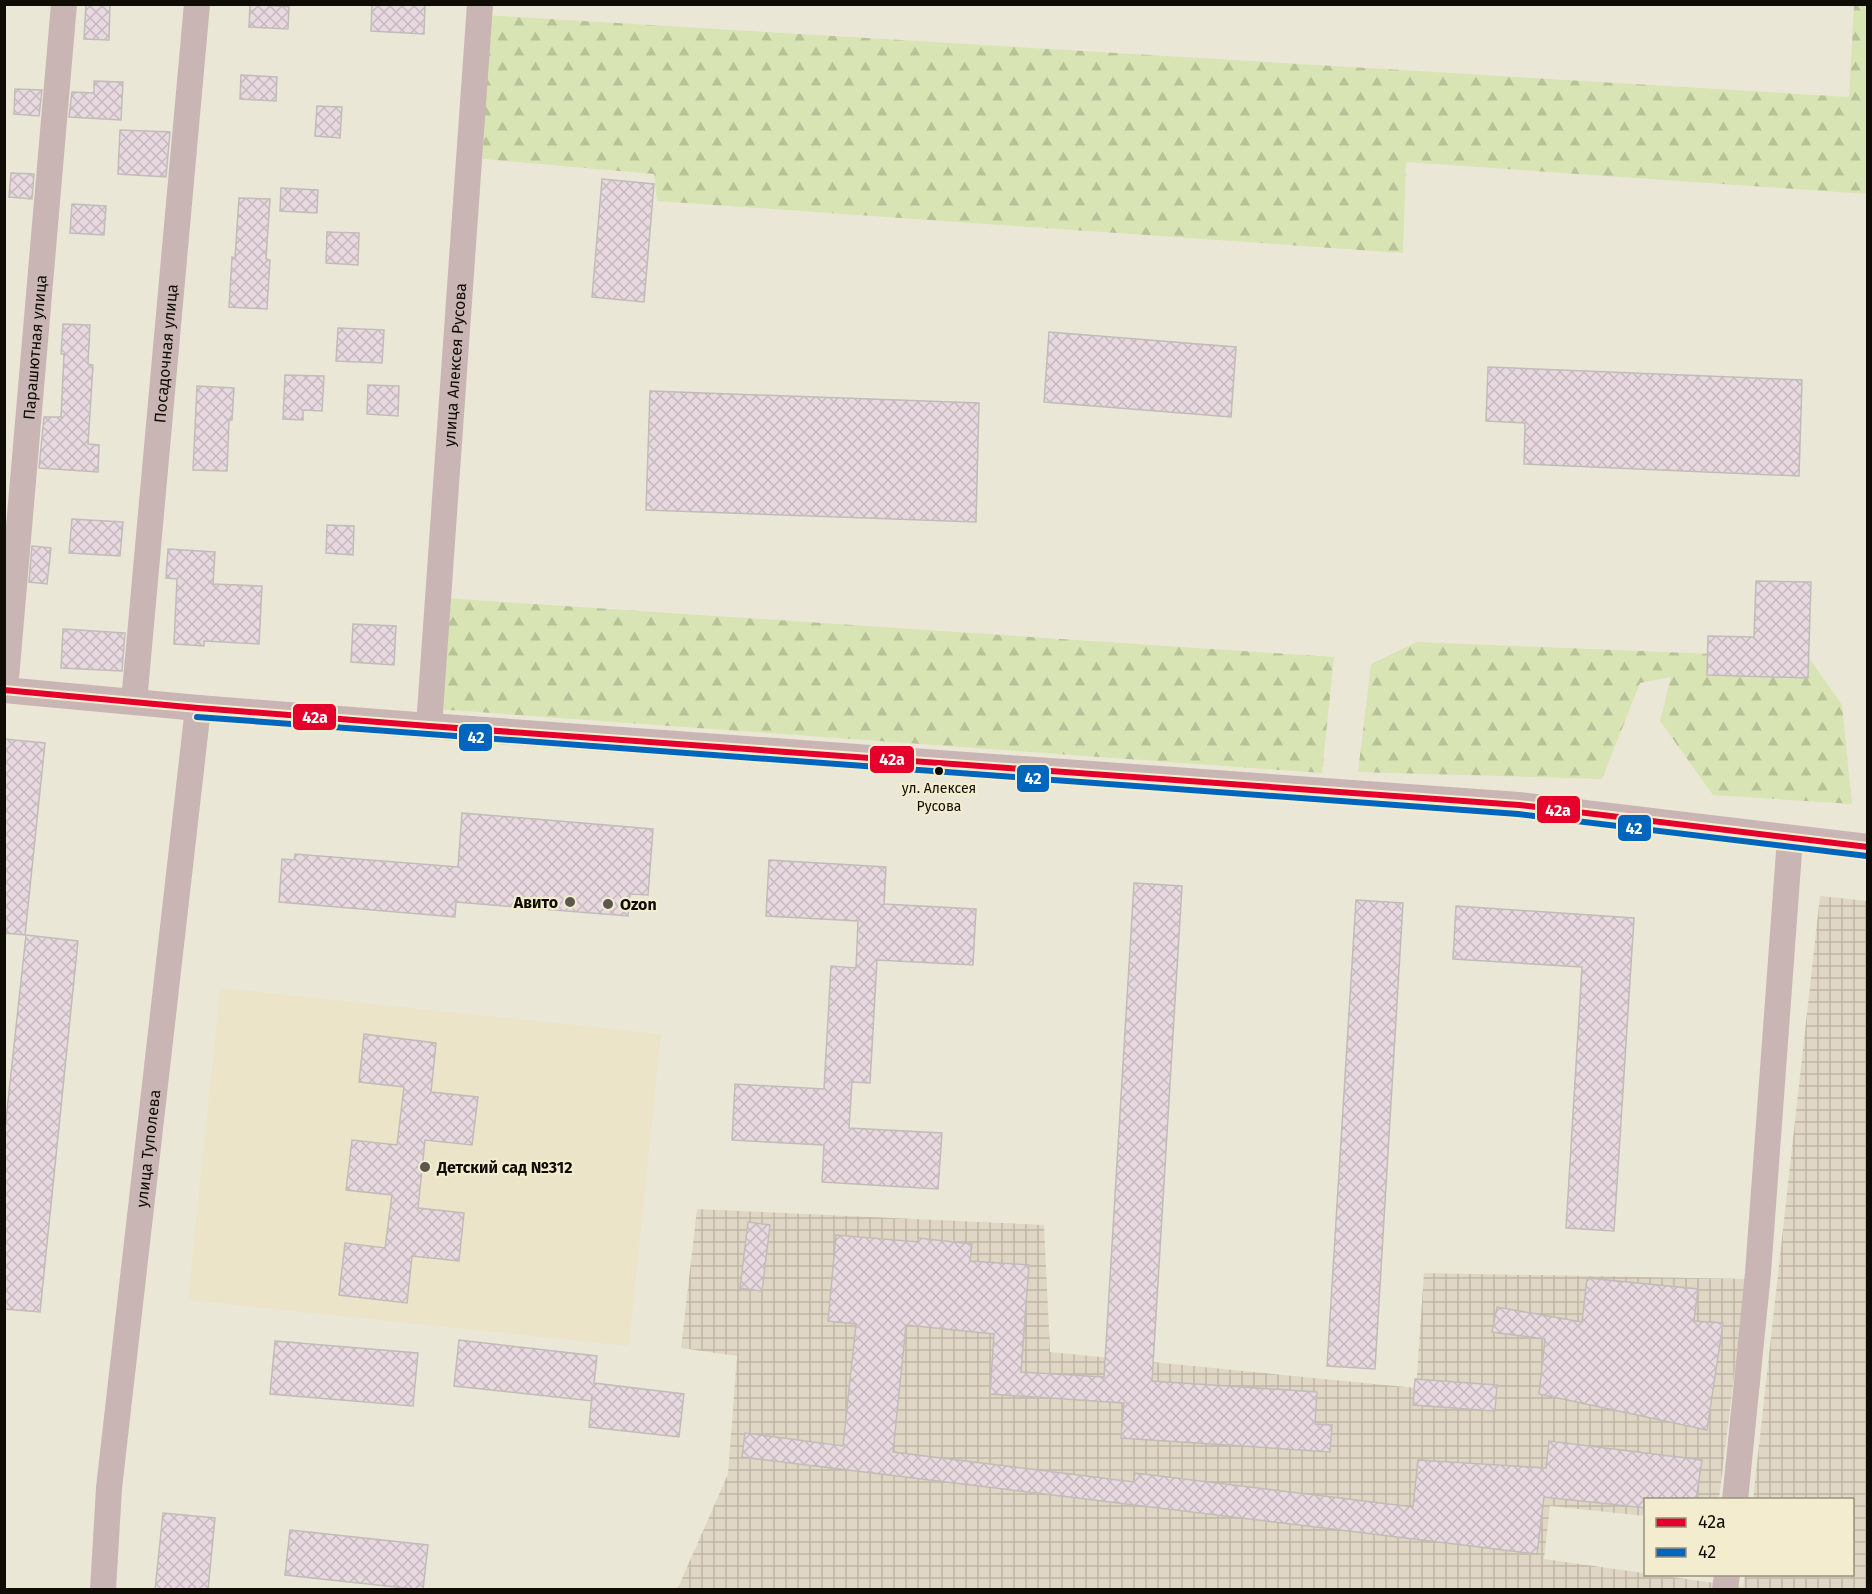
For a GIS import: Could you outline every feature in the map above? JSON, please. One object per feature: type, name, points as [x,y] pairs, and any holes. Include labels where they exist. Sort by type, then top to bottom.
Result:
[{"type":"street","name":"Парашютная улица","points":[[5,690],[64,4]]},
{"type":"street","name":"Посадочная улица","points":[[134,702],[197,4]]},
{"type":"street","name":"улица Алексея Русова","points":[[429,726],[480,4]]},
{"type":"street","points":[[5,690],[429,726],[1519,805],[1868,847]]},
{"type":"street","name":"улица Туполева","points":[[103,1590],[109,1488],[198,708]]},
{"type":"street","points":[[1735,1498],[1758,1273],[1790,838]]},
{"type":"shaded area","points":[[1820,896],[1867,901],[1867,1589],[677,1590],[728,1474],[737,1356],[681,1348],[697,1209],[1044,1225],[1050,1352],[1416,1388],[1424,1273],[1746,1279],[1719,1498],[1644,1498],[1644,1516],[1550,1506],[1544,1559],[1644,1573],[1644,1576],[1665,1576],[1743,1587],[1745,1576],[1854,1576],[1854,1498],[1753,1498]]},
{"type":"shaded area","name":"Детский сад №312","points":[[220,988],[661,1034],[629,1346],[188,1300]]},
{"type":"green space","points":[[1854,5],[1867,5],[1867,194],[1406,162],[1403,253],[657,201],[654,174],[483,159],[485,15],[1849,97]]},
{"type":"green space","points":[[444,598],[1334,657],[1322,773],[436,709]]},
{"type":"green space","points":[[1417,642],[1809,658],[1842,705],[1852,804],[1713,795],[1660,721],[1671,677],[1640,683],[1602,779],[1358,772],[1371,664]]},
{"type":"building","points":[[86,4],[110,4],[109,40],[84,39]]},
{"type":"building","points":[[250,4],[289,7],[288,29],[249,27]]},
{"type":"building","points":[[372,4],[425,4],[424,34],[371,31]]},
{"type":"building","points":[[241,75],[277,77],[276,101],[240,99]]},
{"type":"building","points":[[94,81],[123,82],[121,120],[69,117],[72,92],[94,93]]},
{"type":"building","points":[[15,89],[42,90],[39,116],[14,114]]},
{"type":"building","points":[[317,106],[342,107],[340,138],[315,136]]},
{"type":"building","points":[[120,130],[170,132],[166,177],[118,174]]},
{"type":"building","points":[[11,173],[34,174],[32,199],[9,197]]},
{"type":"building","points":[[602,179],[654,184],[644,302],[592,297]]},
{"type":"building","points":[[281,188],[318,190],[317,213],[280,211]]},
{"type":"building","points":[[239,198],[270,199],[266,259],[270,260],[267,309],[229,307]]},
{"type":"building","points":[[72,204],[106,206],[104,235],[70,233]]},
{"type":"building","points":[[327,232],[359,233],[358,265],[326,263]]},
{"type":"building","points":[[63,324],[90,325],[88,364],[93,365],[88,444],[99,445],[98,472],[39,468],[44,417],[61,417]]},
{"type":"building","points":[[338,328],[384,330],[382,363],[336,361]]},
{"type":"building","points":[[1049,332],[1236,347],[1231,417],[1044,402]]},
{"type":"building","points":[[1488,367],[1802,380],[1799,476],[1524,464],[1525,423],[1486,421]]},
{"type":"building","points":[[285,375],[324,376],[322,411],[303,410],[303,420],[283,419]]},
{"type":"building","points":[[368,385],[399,386],[398,416],[367,414]]},
{"type":"building","points":[[197,386],[234,388],[232,420],[229,420],[227,471],[193,470]]},
{"type":"building","points":[[650,391],[979,403],[976,522],[646,510]]},
{"type":"building","points":[[72,519],[123,522],[120,556],[69,553]]},
{"type":"building","points":[[327,525],[354,526],[353,555],[326,553]]},
{"type":"building","points":[[32,546],[51,548],[47,584],[29,582]]},
{"type":"building","points":[[168,549],[215,552],[213,584],[262,586],[259,644],[204,641],[204,646],[174,644],[177,579],[166,578]]},
{"type":"building","points":[[1756,581],[1811,582],[1808,678],[1707,675],[1708,636],[1754,637]]},
{"type":"building","points":[[353,624],[396,626],[394,665],[351,662]]},
{"type":"building","points":[[63,629],[125,633],[122,671],[61,668]]},
{"type":"building","points":[[4,739],[45,743],[25,935],[4,933]]},
{"type":"building","points":[[462,813],[653,829],[648,895],[630,894],[628,916],[456,902],[455,917],[279,902],[282,859],[294,860],[295,854],[458,867]]},
{"type":"building","points":[[769,860],[886,867],[884,904],[976,909],[973,965],[877,960],[870,1083],[852,1082],[849,1128],[942,1133],[938,1189],[822,1182],[824,1145],[732,1140],[735,1084],[824,1089],[831,966],[856,968],[858,921],[766,916]]},
{"type":"building","points":[[1134,883],[1182,886],[1152,1381],[1317,1392],[1315,1424],[1332,1425],[1330,1452],[1121,1438],[1124,1403],[990,1394],[994,1334],[906,1325],[893,1452],[1134,1482],[1135,1473],[1413,1507],[1418,1460],[1546,1468],[1549,1441],[1702,1460],[1696,1498],[1644,1498],[1644,1508],[1544,1497],[1537,1554],[742,1457],[745,1433],[843,1446],[856,1324],[828,1321],[836,1235],[918,1242],[918,1238],[972,1244],[970,1261],[1029,1265],[1021,1372],[1104,1377]]},
{"type":"building","points":[[1356,900],[1403,903],[1375,1369],[1327,1366]]},
{"type":"building","points":[[1456,906],[1634,918],[1614,1231],[1566,1228],[1582,967],[1453,959]]},
{"type":"building","points":[[26,935],[78,941],[40,1312],[4,1309],[4,1138]]},
{"type":"building","points":[[364,1034],[436,1043],[431,1092],[478,1097],[472,1145],[425,1140],[418,1208],[464,1213],[459,1261],[412,1256],[407,1303],[339,1295],[345,1243],[385,1248],[392,1195],[346,1190],[352,1140],[397,1145],[404,1087],[359,1082]]},
{"type":"building","points":[[748,1222],[770,1225],[762,1291],[740,1288]]},
{"type":"building","points":[[1587,1278],[1698,1289],[1694,1321],[1723,1323],[1707,1430],[1539,1394],[1545,1339],[1492,1332],[1497,1307],[1582,1322]]},
{"type":"building","points":[[459,1340],[597,1356],[594,1383],[684,1394],[679,1437],[589,1427],[591,1401],[454,1386]]},
{"type":"building","points":[[275,1341],[418,1353],[413,1406],[270,1394]]},
{"type":"building","points":[[1415,1379],[1497,1385],[1495,1411],[1413,1405]]},
{"type":"building","points":[[163,1513],[215,1518],[208,1590],[155,1590]]},
{"type":"building","points":[[290,1530],[428,1545],[423,1590],[285,1575]]},
{"type":"transit line","name":"42a","points":[[4,690],[429,726],[1519,805],[1868,847]]},
{"type":"transit line","name":"42","points":[[197,717],[1518,814],[1867,856]]},
{"type":"place","name":"ул. Алексея Русова","points":[[939,771]]},
{"type":"place","name":"Авито","points":[[570,902]]},
{"type":"place","name":"Ozon","points":[[608,904]]},
{"type":"place","name":"Детский сад №312","points":[[425,1167]]}]
